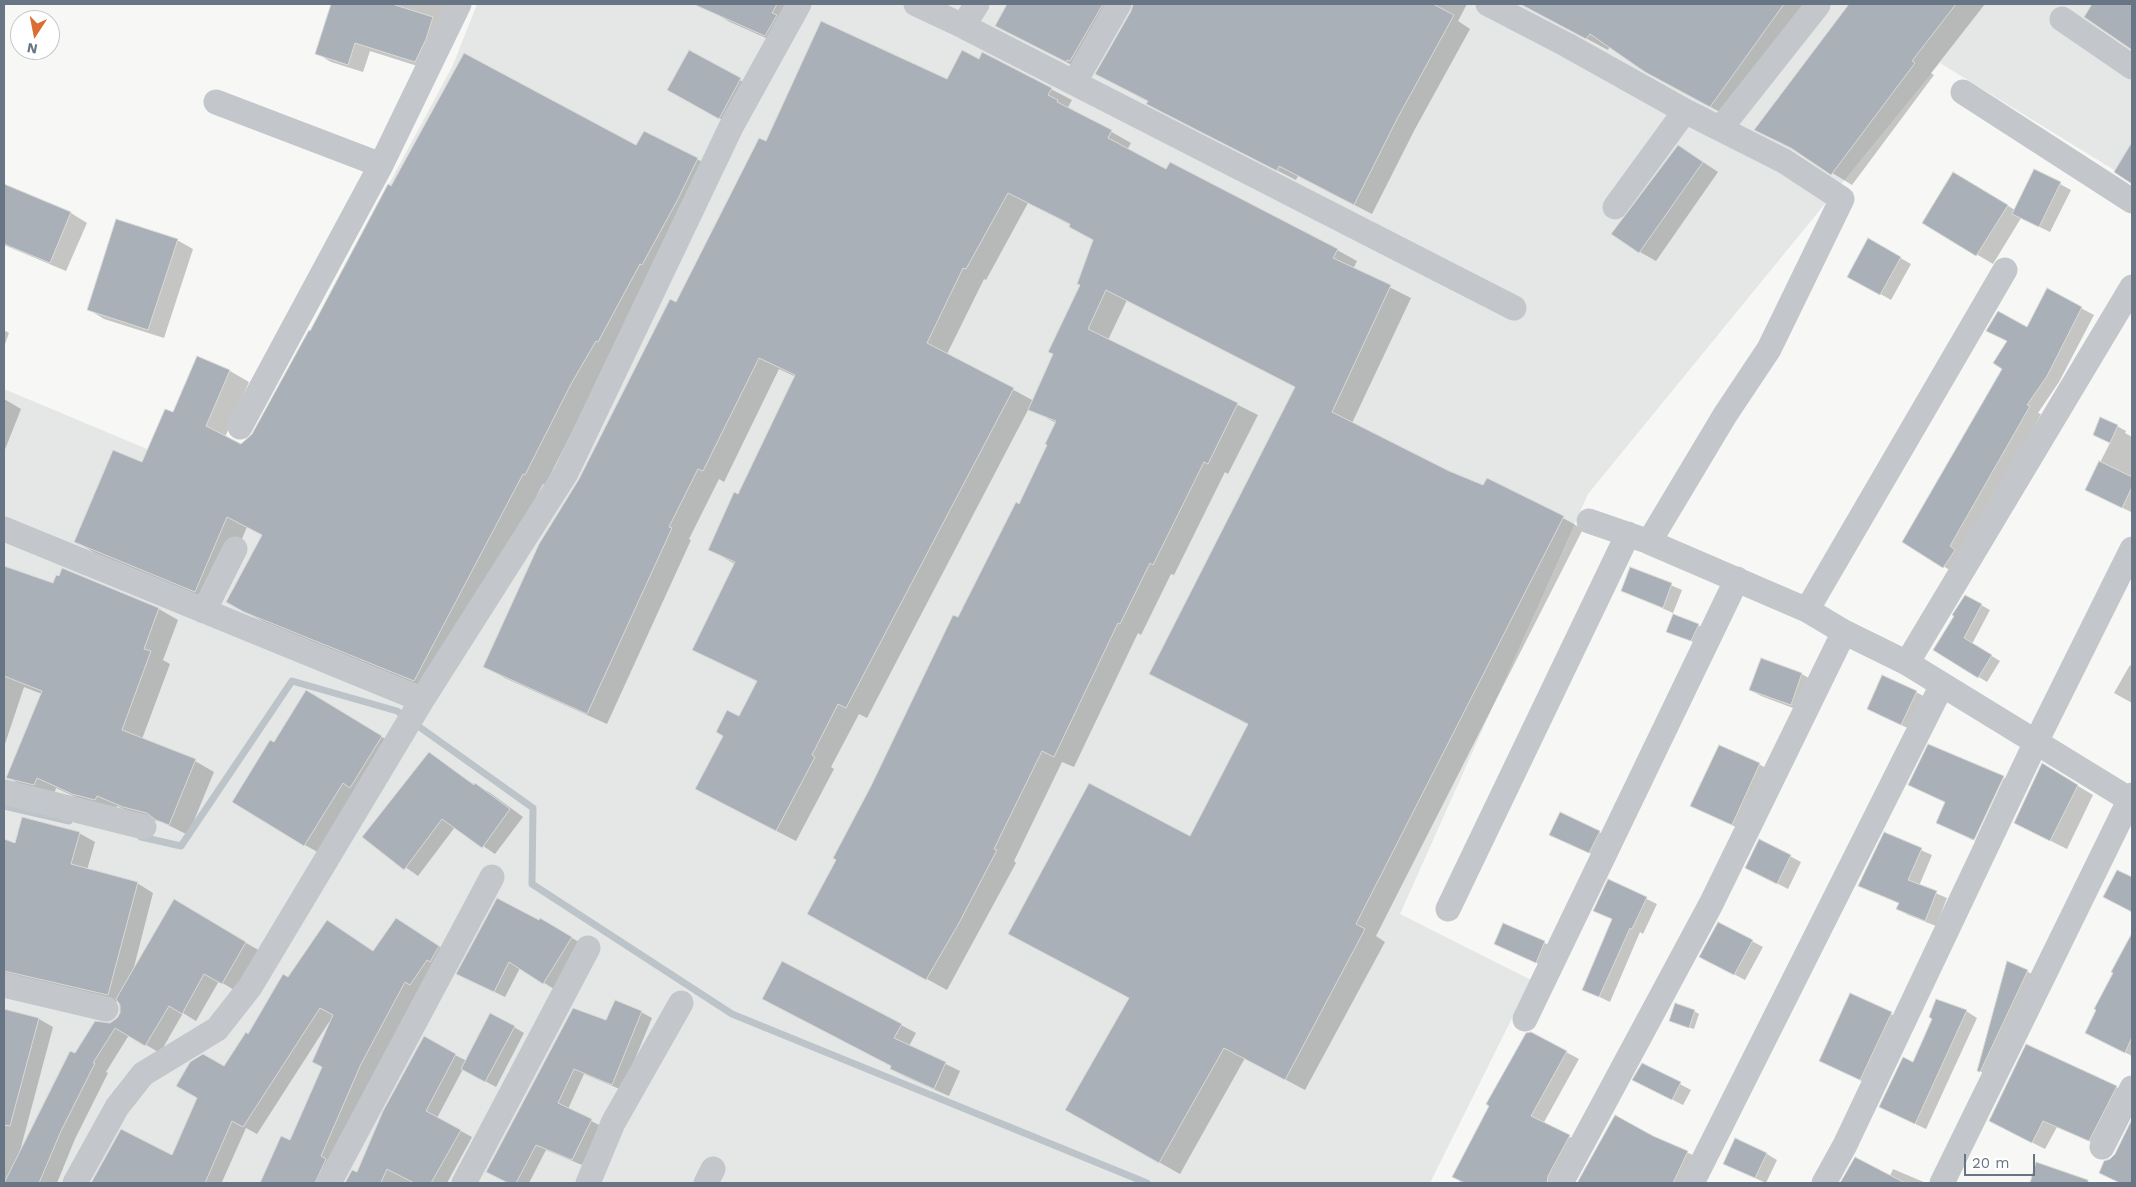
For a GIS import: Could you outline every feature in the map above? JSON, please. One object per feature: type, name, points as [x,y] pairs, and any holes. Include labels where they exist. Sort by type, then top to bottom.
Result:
[{"type":"street","points":[[240,427],[381,165],[459,4]]},
{"type":"street","points":[[75,1183],[117,1107],[143,1074],[217,1029],[250,987],[414,714],[566,473],[731,127],[799,4]]},
{"type":"street","points":[[916,4],[963,26],[1514,308]]},
{"type":"street","points":[[963,26],[977,4]]},
{"type":"street","points":[[1074,83],[1119,4]]},
{"type":"street","points":[[1448,910],[1639,538],[1769,349],[1842,199],[1784,161],[1720,130],[1567,45],[1488,4]]},
{"type":"street","points":[[1720,130],[1818,5]]},
{"type":"street","points":[[2062,19],[2132,67]]},
{"type":"street","points":[[1963,92],[2132,201]]},
{"type":"street","points":[[216,102],[381,165]]},
{"type":"street","points":[[1615,207],[1685,111]]},
{"type":"street","points":[[1807,610],[2005,270]]},
{"type":"street","points":[[1907,663],[2132,287]]},
{"type":"street","points":[[1589,521],[1639,538],[1807,610],[1844,632],[1907,663],[2131,798],[1942,1183]]},
{"type":"street","points":[[4,529],[204,611],[414,714]]},
{"type":"street","points":[[204,611],[235,549]]},
{"type":"street","points":[[1824,1183],[1844,1145],[2036,742],[2132,549]]},
{"type":"street","points":[[1526,1019],[1737,579]]},
{"type":"street","points":[[1561,1183],[1711,904],[1844,632]]},
{"type":"street","points":[[1692,1183],[1942,685]]},
{"type":"street","points":[[4,792],[144,827]]},
{"type":"street","points":[[329,1183],[492,877]]},
{"type":"street","points":[[464,1183],[588,948]]},
{"type":"street","points":[[4,985],[106,1009]]},
{"type":"street","points":[[588,1183],[613,1123],[681,1004]]},
{"type":"street","points":[[2102,1147],[2132,1088]]},
{"type":"shaded area","points":[[477,4],[2132,4],[2132,181],[1940,63],[1588,494],[1400,914],[1531,980],[1430,1183],[4,1183],[4,389],[228,483],[453,65]]},
{"type":"building","points":[[331,4],[392,4],[433,17],[426,39],[415,62],[355,43],[348,65],[315,54]]},
{"type":"building","points":[[693,4],[777,4],[772,13],[777,15],[765,36]]},
{"type":"building","points":[[1007,4],[1103,4],[1070,61],[1067,60],[1066,62],[995,26]]},
{"type":"building","points":[[1133,4],[1433,4],[1454,15],[1397,119],[1354,205],[1279,166],[1277,171],[1146,104],[1148,101],[1095,74],[1131,11]]},
{"type":"building","points":[[1520,4],[1784,4],[1710,107],[1645,72],[1590,34],[1586,39]]},
{"type":"building","points":[[1849,4],[1956,4],[1912,61],[1915,63],[1831,175],[1791,148],[1754,130]]},
{"type":"building","points":[[2092,4],[2132,4],[2132,50],[2084,17]]},
{"type":"building","points":[[821,21],[947,79],[962,50],[979,59],[982,52],[1052,88],[1048,95],[1058,100],[1057,102],[1112,130],[1108,138],[1166,169],[1170,162],[1338,249],[1333,258],[1391,285],[1332,412],[1449,471],[1483,485],[1487,478],[1564,516],[1356,924],[1365,929],[1285,1080],[1224,1048],[1159,1163],[1065,1110],[1129,998],[1008,934],[1089,783],[1190,836],[1248,724],[1149,674],[1295,387],[1106,290],[1088,329],[1238,403],[1208,464],[1204,462],[1153,565],[1150,563],[1120,624],[1118,623],[1054,757],[1042,751],[994,849],[997,850],[959,923],[926,980],[807,914],[836,860],[833,858],[871,786],[953,615],[958,617],[1016,502],[1019,504],[1047,445],[1045,444],[1056,421],[1028,410],[1053,354],[1048,352],[1080,285],[1077,284],[1093,240],[1069,227],[1070,224],[1008,193],[966,269],[963,268],[927,343],[1014,388],[846,708],[838,704],[812,755],[815,757],[776,831],[695,789],[723,736],[716,732],[727,710],[739,716],[757,681],[692,650],[735,562],[708,550],[734,492],[738,494],[795,375],[759,358],[703,471],[698,469],[669,527],[672,528],[587,714],[483,667],[539,544],[579,479],[670,299],[676,302],[759,138],[766,141]]},
{"type":"building","points":[[689,50],[741,78],[719,119],[667,90]]},
{"type":"building","points":[[464,53],[636,145],[644,131],[698,158],[642,265],[640,264],[598,342],[596,341],[571,384],[525,475],[523,474],[414,681],[244,612],[226,602],[262,535],[227,517],[195,592],[74,542],[113,450],[142,462],[165,409],[173,412],[197,356],[230,370],[206,426],[241,444],[252,434],[310,331],[388,184],[391,186]]},
{"type":"building","points":[[2132,142],[2132,184],[2114,172]]},
{"type":"building","points":[[1678,145],[1703,162],[1639,253],[1611,234]]},
{"type":"building","points":[[2034,169],[2061,182],[2039,227],[2012,214]]},
{"type":"building","points":[[1953,172],[2008,205],[1976,256],[1922,223]]},
{"type":"building","points":[[4,184],[71,212],[50,263],[4,244]]},
{"type":"building","points":[[116,219],[178,239],[148,330],[87,310]]},
{"type":"building","points":[[1868,238],[1901,257],[1880,295],[1847,277]]},
{"type":"building","points":[[2047,288],[2082,307],[2047,376],[2027,405],[2030,406],[1950,546],[1955,550],[1943,568],[1902,542],[2002,369],[1993,363],[2007,341],[1986,331],[1998,311],[2027,327]]},
{"type":"building","points":[[2100,417],[2118,425],[2110,443],[2093,435]]},
{"type":"building","points":[[2099,461],[2132,477],[2132,487],[2122,508],[2085,490]]},
{"type":"building","points":[[4,566],[53,583],[56,575],[59,576],[62,568],[159,608],[144,649],[151,651],[122,730],[196,759],[169,825],[156,820],[147,813],[123,807],[97,796],[95,800],[72,794],[37,778],[34,785],[6,778],[42,691],[4,676]]},
{"type":"building","points":[[1630,567],[1672,583],[1663,608],[1621,591]]},
{"type":"building","points":[[1965,595],[1982,604],[1964,638],[1992,655],[1978,678],[1933,650]]},
{"type":"building","points":[[1673,614],[1699,624],[1691,641],[1666,632]]},
{"type":"building","points":[[1761,658],[1802,673],[1791,705],[1749,690]]},
{"type":"building","points":[[1882,675],[1917,691],[1901,725],[1867,709]]},
{"type":"building","points":[[306,690],[382,736],[350,788],[343,783],[304,846],[232,802],[270,740],[274,742]]},
{"type":"building","points":[[1928,744],[2004,776],[1974,840],[1936,823],[1945,802],[1908,785]]},
{"type":"building","points":[[1719,745],[1760,763],[1732,825],[1690,806]]},
{"type":"building","points":[[429,752],[510,809],[482,848],[442,819],[404,870],[362,837]]},
{"type":"building","points":[[2042,763],[2078,785],[2050,841],[2014,823]]},
{"type":"building","points":[[1560,812],[1600,831],[1589,853],[1549,835]]},
{"type":"building","points":[[22,817],[80,832],[71,864],[138,882],[108,995],[4,971],[4,839],[15,843]]},
{"type":"building","points":[[1884,832],[1922,848],[1908,880],[1937,891],[1925,921],[1896,909],[1899,903],[1858,886]]},
{"type":"building","points":[[1759,839],[1791,855],[1777,884],[1745,868]]},
{"type":"building","points":[[2117,870],[2132,877],[2132,912],[2103,897]]},
{"type":"building","points":[[1608,879],[1647,897],[1632,929],[1630,928],[1599,997],[1582,990],[1612,919],[1593,911]]},
{"type":"building","points":[[497,898],[539,920],[540,918],[572,937],[543,984],[509,962],[494,992],[456,974]]},
{"type":"building","points":[[174,899],[246,942],[222,984],[204,974],[182,1014],[169,1006],[145,1046],[115,1028],[93,1063],[95,1063],[61,1131],[39,1183],[4,1183],[70,1051],[75,1053],[95,1021],[110,1023],[120,1013],[120,1005],[116,999]]},
{"type":"building","points":[[396,918],[439,946],[430,962],[427,960],[410,985],[405,982],[361,1064],[321,1156],[326,1159],[315,1183],[260,1183],[281,1136],[290,1140],[322,1067],[312,1062],[333,1015],[320,1008],[243,1127],[232,1121],[205,1183],[91,1183],[121,1129],[172,1155],[197,1098],[176,1086],[190,1062],[203,1054],[224,1066],[246,1032],[248,1034],[283,974],[288,977],[327,920],[373,951]]},
{"type":"building","points":[[1718,922],[1753,940],[1734,975],[1699,957]]},
{"type":"building","points":[[1503,923],[1545,941],[1536,963],[1494,944]]},
{"type":"building","points":[[2132,933],[2132,1037],[2125,1053],[2085,1033],[2096,1010],[2094,1009],[2113,973],[2111,972]]},
{"type":"building","points":[[782,961],[902,1024],[894,1038],[946,1062],[934,1089],[890,1069],[891,1066],[762,999]]},
{"type":"building","points":[[2007,961],[2028,970],[1980,1072],[1977,1071]]},
{"type":"building","points":[[1850,993],[1892,1012],[1860,1080],[1819,1061]]},
{"type":"building","points":[[1936,999],[1967,1010],[1915,1124],[1879,1107],[1903,1057],[1913,1062],[1932,1019],[1929,1017]]},
{"type":"building","points":[[615,1000],[642,1011],[612,1085],[574,1069],[558,1103],[592,1119],[572,1160],[536,1145],[516,1183],[508,1183],[486,1172],[573,1008],[606,1020]]},
{"type":"building","points":[[1675,1003],[1695,1010],[1689,1028],[1669,1021]]},
{"type":"building","points":[[4,1009],[39,1018],[10,1126],[4,1125]]},
{"type":"building","points":[[490,1013],[515,1026],[485,1082],[461,1069]]},
{"type":"building","points":[[1531,1032],[1567,1051],[1531,1116],[1570,1135],[1548,1176],[1547,1183],[1465,1183],[1452,1177],[1489,1106],[1486,1104],[1526,1033]]},
{"type":"building","points":[[424,1036],[456,1054],[426,1111],[461,1130],[431,1183],[414,1183],[387,1169],[381,1182],[383,1183],[345,1183],[352,1170],[357,1172],[383,1111]]},
{"type":"building","points":[[2026,1044],[2117,1086],[2089,1141],[2043,1121],[2032,1143],[1989,1121]]},
{"type":"building","points":[[1642,1063],[1681,1082],[1672,1100],[1632,1080]]},
{"type":"building","points":[[1615,1115],[1653,1136],[1688,1151],[1673,1183],[1577,1183]]},
{"type":"building","points":[[2132,1119],[2132,1183],[2120,1183],[2099,1173],[2104,1161],[2110,1159],[2115,1154]]},
{"type":"building","points":[[1735,1138],[1767,1153],[1755,1178],[1723,1164]]},
{"type":"building","points":[[1855,1157],[1905,1183],[1840,1183]]},
{"type":"building","points":[[2036,1162],[2088,1180],[2088,1183],[2030,1183]]},
{"type":"waterway","points":[[141,837],[181,846],[292,681],[397,711],[533,808],[532,884],[732,1014],[1147,1183]]},
{"type":"waterway","points":[[4,806],[69,821]]}]
